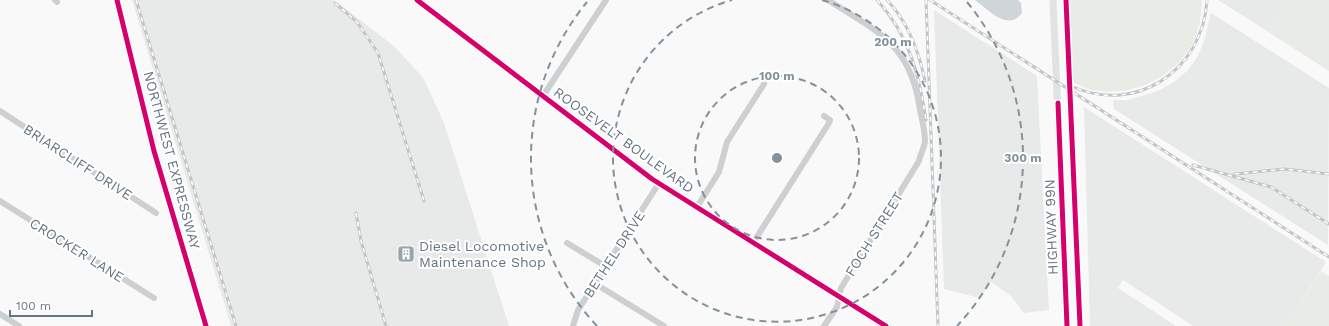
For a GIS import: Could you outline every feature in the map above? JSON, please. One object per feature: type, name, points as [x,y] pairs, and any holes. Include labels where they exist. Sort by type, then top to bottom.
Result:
[{"type":"main road","name":"NORTHWEST EXPRESSWAY","points":[[117,0],[154,151],[206,326]]},
{"type":"main road","name":"ROOSEVELT BOULEVARD","points":[[417,0],[659,183],[839,298],[886,326]]},
{"type":"main road","name":"HIGHWAY 99N","points":[[1053,0],[1067,326]]},
{"type":"street","points":[[543,96],[606,0]]},
{"type":"street","name":"FOCH STREET","points":[[824,326],[837,307],[840,288],[919,161],[925,142],[919,99],[913,76],[902,55],[882,34],[828,0]]},
{"type":"street","points":[[697,207],[719,172],[727,142],[764,84]]},
{"type":"street","name":"BRIARCLIFF DRIVE","points":[[0,111],[156,213]]},
{"type":"street","points":[[753,243],[830,123],[830,120],[824,116]]},
{"type":"street","name":"BETHEL DRIVE","points":[[572,326],[578,310],[594,283],[659,183]]},
{"type":"street","name":"CROCKER LANE","points":[[0,201],[154,298]]},
{"type":"street","points":[[567,242],[605,266]]},
{"type":"street","points":[[594,283],[664,326]]},
{"type":"street","points":[[0,314],[19,326]]},
{"type":"shaded area","points":[[132,0],[334,0],[394,46],[424,79],[444,123],[509,326],[231,326]]},
{"type":"shaded area","points":[[975,0],[1018,0],[1021,3],[1022,13],[1017,18],[1005,20],[992,14]]},
{"type":"shaded area","points":[[1070,0],[1202,0],[1200,23],[1195,39],[1184,56],[1163,76],[1150,83],[1122,91],[1107,92],[1090,89],[1073,82]]},
{"type":"shaded area","points":[[1218,0],[1285,0],[1270,33]]},
{"type":"shaded area","points":[[1285,0],[1329,0],[1329,71],[1270,33]]},
{"type":"shaded area","points":[[934,10],[1037,76],[1049,310],[1024,313],[1011,296],[991,282],[980,298],[944,289]]},
{"type":"shaded area","points":[[1211,13],[1329,88],[1328,245],[1114,109],[1113,100],[1128,100],[1158,91],[1174,82],[1187,71],[1197,58],[1204,41]]},
{"type":"shaded area","points":[[1084,107],[1326,262],[1286,326],[1193,326],[1123,280],[1118,288],[1176,326],[1090,326]]},
{"type":"shaded area","points":[[1321,271],[1329,276],[1329,326],[1286,326]]},
{"type":"railway","points":[[136,0],[236,326]]},
{"type":"railway","points":[[877,0],[888,13],[905,41],[916,71],[926,120]]},
{"type":"railway","points":[[887,0],[901,18],[912,38],[925,81]]},
{"type":"railway","points":[[926,0],[938,326]]},
{"type":"railway","points":[[930,0],[1329,257]]},
{"type":"railway","points":[[1069,85],[1093,93],[1117,95],[1140,91],[1161,81],[1179,67],[1193,48],[1203,25],[1207,0]]},
{"type":"railway","points":[[335,3],[357,22],[378,53],[424,201]]},
{"type":"railway","points":[[1193,165],[1271,187],[1329,224]]},
{"type":"railway","points":[[1235,174],[1285,169],[1329,174]]},
{"type":"railway","points":[[356,213],[361,241],[386,326]]},
{"type":"cycle path","points":[[117,0],[154,151],[206,326]]},
{"type":"cycle path","points":[[417,0],[652,179],[886,326]]},
{"type":"cycle path","points":[[1066,0],[1080,326]]},
{"type":"cycle path","points":[[1058,103],[1067,326]]},
{"type":"place","name":"Diesel Locomotive Maintenance Shop","points":[[406,254]]}]
